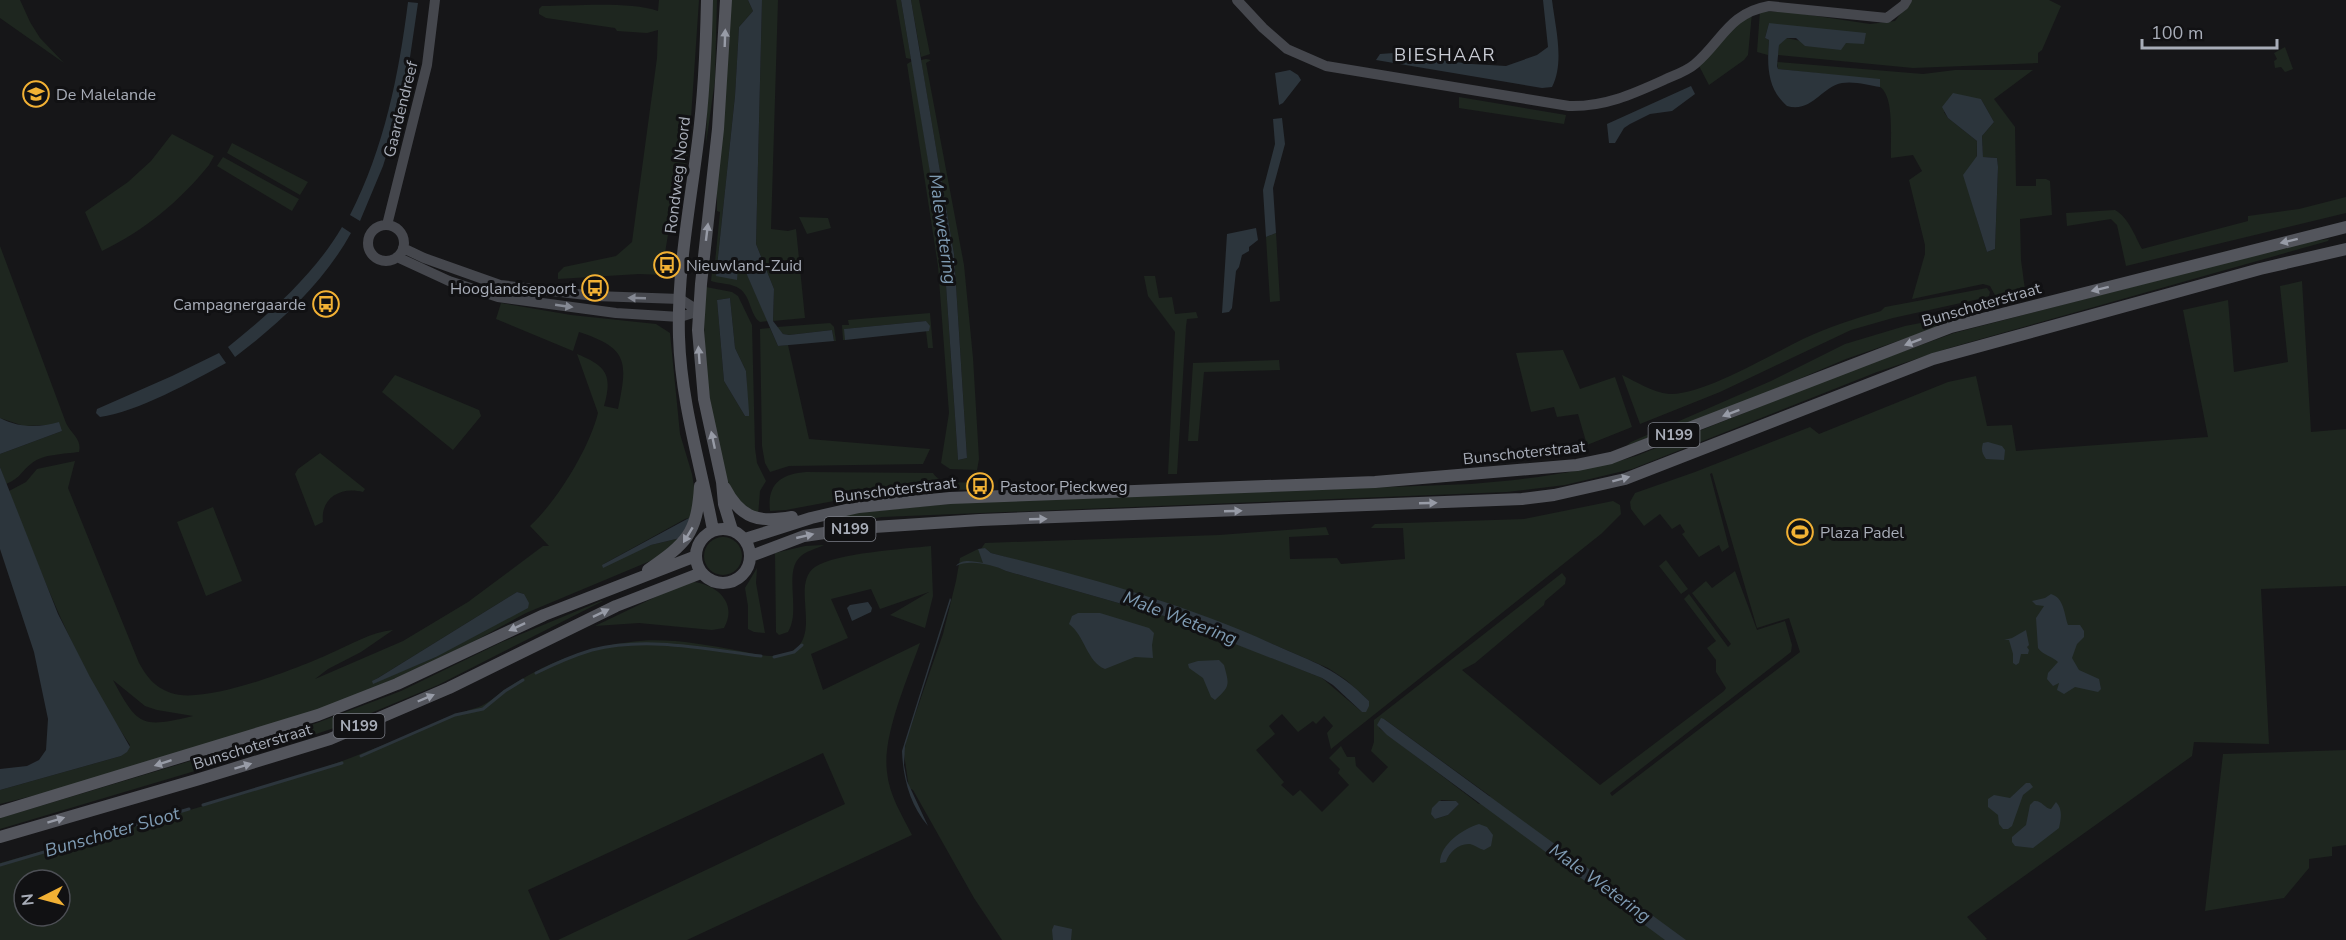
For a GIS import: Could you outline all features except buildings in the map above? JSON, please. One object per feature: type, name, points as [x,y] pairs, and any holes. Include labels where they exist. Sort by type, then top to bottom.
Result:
[{"type":"main road","name":"Rondweg Noord","points":[[707,0],[706,50],[699,138],[680,282],[680,361],[701,479],[706,492],[713,530]]},
{"type":"main road","points":[[726,0],[718,129],[699,311],[699,350],[702,382],[722,482],[724,504],[732,530]]},
{"type":"main road","name":"Bunschoterstraat","points":[[745,539],[811,518],[859,507],[950,498],[1375,482],[1577,465],[1611,458],[1674,435],[1951,327],[2346,227]]},
{"type":"main road","name":"Bunschoterstraat","points":[[750,556],[790,540],[832,531],[980,520],[1486,500],[1554,495],[1625,479],[1934,359],[2260,269],[2346,249]]},
{"type":"main road","points":[[630,582],[674,551],[688,536],[697,518],[701,479]]},
{"type":"main road","points":[[722,482],[732,502],[752,517],[775,520],[793,517],[811,518]]},
{"type":"main road","points":[[713,530],[732,530],[745,539],[750,556],[747,570],[731,582],[712,581],[701,573],[696,556],[700,541],[713,530]]},
{"type":"main road","name":"Bunschoterstraat","points":[[0,812],[318,715],[398,684],[544,615],[696,556]]},
{"type":"main road","name":"Bunschoterstraat","points":[[0,837],[330,739],[449,688],[616,606],[701,573]]},
{"type":"street","name":"Gaardendreef","points":[[387,225],[427,65],[435,0]]},
{"type":"street","points":[[1237,0],[1263,28],[1287,48],[1326,66],[1569,106],[1591,106],[1626,98],[1694,65],[1740,15],[1757,8],[1768,6],[1887,18],[1907,0]]},
{"type":"street","points":[[400,253],[401,234],[394,227],[379,226],[373,230],[369,239],[369,247],[374,256],[381,260],[388,260],[400,253],[500,285],[595,296],[680,300],[699,311]]},
{"type":"street","points":[[400,253],[449,281],[498,297],[595,310],[680,317],[699,311]]},
{"type":"shaded area","points":[[0,0],[20,0],[40,38],[64,63],[0,18]]},
{"type":"shaded area","points":[[659,0],[699,0],[689,147],[674,222],[670,222],[662,272],[664,275],[639,274],[558,279],[558,273],[564,267],[616,256],[632,242],[657,58],[658,30],[647,33],[617,31],[615,28],[546,18],[539,14],[539,9],[542,6],[601,5],[632,6],[658,11]]},
{"type":"shaded area","points":[[710,0],[717,0],[715,80],[706,144]]},
{"type":"shaded area","points":[[729,0],[748,0],[753,11],[739,27],[735,96],[716,276],[738,266],[744,268],[768,321],[760,322],[754,315],[744,292],[737,287],[711,281],[720,212],[717,211],[717,175]]},
{"type":"shaded area","points":[[762,0],[778,0],[771,229],[788,231],[796,229],[805,318],[773,321],[774,289],[756,244]]},
{"type":"shaded area","points":[[896,0],[901,0],[911,59],[906,58]]},
{"type":"shaded area","points":[[911,0],[919,0],[930,54],[921,57]]},
{"type":"shaded area","points":[[1911,0],[2049,0],[2061,6],[2042,50],[2038,53],[2038,63],[1913,68],[1778,55],[1779,44],[1786,38],[1841,49],[1769,23],[1765,38],[1769,40],[1768,55],[1757,52],[1760,11],[1790,12],[1870,24],[1895,21]]},
{"type":"shaded area","points":[[1752,13],[1748,55],[1709,85],[1698,64],[1734,27]]},
{"type":"shaded area","points":[[2285,47],[2293,69],[2285,72],[2281,67],[2275,68],[2274,61],[2277,59],[2274,53]]},
{"type":"shaded area","points":[[921,60],[931,60],[926,63],[964,265],[973,358],[979,459],[977,470],[950,469],[941,463],[949,413],[938,266],[907,64],[912,61],[944,256],[958,460],[967,458],[954,254]]},
{"type":"shaded area","points":[[1777,62],[1923,74],[1955,70],[2033,70],[1994,99],[2015,127],[2016,186],[2036,186],[2036,179],[2050,181],[2052,215],[2020,219],[2021,260],[2025,290],[1996,297],[1990,286],[1983,284],[1912,299],[1925,254],[1925,245],[1909,180],[1922,171],[1913,155],[1891,158],[1890,109],[1885,92],[1880,87],[1880,80],[1778,69]],"holes":[[[1981,99],[1994,122],[1982,136],[1983,157],[1997,158],[1998,167],[1995,249],[1987,252],[1976,216],[1977,141],[1948,118],[1944,112]]]},
{"type":"shaded area","points":[[1459,97],[1566,115],[1564,124],[1459,108]]},
{"type":"shaded area","points":[[172,134],[214,156],[209,165],[186,191],[160,214],[133,234],[102,251],[85,212],[128,182],[151,161]]},
{"type":"shaded area","points":[[232,143],[308,182],[300,195],[227,153]]},
{"type":"shaded area","points":[[223,157],[299,199],[292,211],[217,166]]},
{"type":"shaded area","points":[[2346,197],[2346,213],[2126,266],[2117,225],[2111,219],[2067,226],[2066,213],[2115,210],[2127,222],[2142,249],[2248,221],[2248,216],[2299,209]]},
{"type":"shaded area","points":[[799,217],[828,218],[831,228],[807,234]]},
{"type":"shaded area","points":[[1276,233],[1280,301],[1270,302],[1266,237]]},
{"type":"shaded area","points":[[2329,239],[1949,348],[1877,372],[1632,469],[1565,485],[1507,492],[882,517],[835,524],[830,521],[832,518],[863,512],[961,503],[1471,484],[1575,471],[1636,456],[1852,370],[1954,333],[2306,242]]},
{"type":"shaded area","points":[[0,246],[66,423],[78,440],[80,448],[79,452],[37,460],[6,484],[0,467],[0,454],[62,431],[49,425],[24,426],[0,418]]},
{"type":"shaded area","points":[[1144,276],[1155,276],[1159,298],[1172,297],[1175,314],[1196,312],[1198,318],[1187,319],[1186,326],[1177,474],[1168,474],[1175,332],[1148,296]]},
{"type":"shaded area","points":[[2302,281],[2311,432],[2346,429],[2346,586],[2261,589],[2269,744],[2194,742],[2192,756],[1967,917],[1987,939],[1985,940],[1002,940],[974,898],[913,790],[909,788],[904,754],[906,741],[943,634],[960,558],[978,549],[991,564],[1006,571],[1164,616],[1322,678],[1362,712],[1369,701],[1346,680],[1328,668],[1256,637],[1134,593],[991,553],[985,548],[981,549],[985,543],[1219,535],[1326,527],[1329,535],[1289,537],[1290,559],[1337,558],[1341,564],[1405,559],[1403,528],[1371,528],[1375,524],[1524,519],[1613,501],[1620,505],[1621,514],[1601,534],[1331,749],[1327,733],[1333,726],[1324,716],[1316,724],[1313,721],[1298,732],[1282,714],[1269,726],[1275,734],[1256,750],[1284,782],[1281,785],[1293,796],[1300,790],[1322,812],[1349,785],[1338,773],[1340,769],[1329,758],[1341,746],[1347,757],[1355,757],[1356,766],[1373,783],[1388,767],[1371,751],[1374,742],[1374,720],[1562,573],[1566,578],[1565,584],[1545,601],[1544,605],[1475,663],[1462,670],[1600,785],[1726,688],[1716,672],[1716,660],[1707,648],[1716,641],[1684,599],[1689,594],[1728,647],[1731,644],[1692,593],[1706,581],[1712,588],[1735,571],[1757,630],[1785,621],[1792,645],[1791,652],[1610,793],[1612,796],[1800,652],[1789,618],[1757,628],[1712,473],[1710,474],[1729,547],[1722,552],[1719,545],[1699,557],[1682,534],[1685,532],[1680,524],[1672,529],[1660,514],[1644,526],[1631,509],[1630,502],[1635,493],[1810,427],[1819,434],[1948,382],[1976,376],[1987,426],[2012,425],[2016,451],[2208,437],[2183,310],[2228,300],[2234,372],[2288,362],[2280,286]],"holes":[[[1384,719],[1490,796],[1479,804],[1379,728]],[[1441,800],[1456,801],[1459,804],[1448,815],[1435,819]]]},
{"type":"shaded area","points":[[706,287],[732,292],[738,296],[752,325],[755,448],[757,463],[766,481],[760,491],[758,516],[733,495],[725,476],[708,387]],"holes":[[[730,298],[735,348],[746,371],[748,416],[745,416],[724,381],[717,300]]]},
{"type":"shaded area","points":[[1987,288],[1990,292],[1989,296],[1851,330],[1720,392],[1640,424],[1622,375],[1657,391],[1669,394],[1683,393],[1737,373],[1812,335],[1881,311],[1885,307]]},
{"type":"shaded area","points":[[501,303],[571,315],[656,324],[670,333],[680,434],[692,474],[696,499],[691,521],[688,518],[685,519],[602,565],[651,545],[680,538],[655,559],[526,613],[471,643],[342,703],[64,788],[0,804],[0,790],[121,756],[130,745],[77,653],[48,589],[9,491],[26,482],[37,469],[75,461],[68,488],[139,663],[152,681],[171,693],[205,694],[250,684],[369,636],[393,630],[315,679],[403,641],[468,602],[543,546],[549,546],[530,526],[551,503],[571,474],[594,427],[598,413],[577,354],[595,363],[605,372],[608,386],[604,406],[618,409],[623,368],[621,358],[607,344],[579,332],[573,351],[496,319]],"holes":[[[517,592],[524,594],[436,657],[373,683]],[[113,680],[145,706],[193,716],[162,722],[143,720],[129,707]]]},
{"type":"shaded area","points":[[930,313],[933,348],[928,348],[926,331],[929,330],[926,321],[845,329],[845,340],[843,340],[842,325],[849,325],[848,320]]},
{"type":"shaded area","points":[[1967,314],[1973,315],[1846,359],[1756,397],[1626,446],[1771,381],[1845,344],[1905,326]]},
{"type":"shaded area","points":[[830,323],[834,327],[836,341],[834,341],[832,330],[789,335],[783,334],[777,327]]},
{"type":"shaded area","points":[[770,328],[778,346],[788,345],[809,439],[930,449],[923,464],[789,466],[770,472],[765,463],[762,446],[760,329]]},
{"type":"shaded area","points":[[1563,350],[1580,389],[1615,377],[1632,427],[1587,445],[1578,414],[1557,417],[1554,407],[1531,412],[1516,353]]},
{"type":"shaded area","points":[[1279,360],[1280,370],[1204,372],[1198,441],[1188,441],[1193,363]]},
{"type":"shaded area","points":[[395,375],[479,410],[481,416],[453,450],[382,392]]},
{"type":"shaded area","points":[[320,453],[365,489],[363,492],[347,491],[334,496],[325,506],[323,522],[315,526],[295,474],[298,469]]},
{"type":"shaded area","points":[[806,472],[933,473],[940,480],[971,483],[991,489],[882,492],[770,511],[773,487],[789,475]]},
{"type":"shaded area","points":[[213,507],[242,581],[206,596],[177,522]]},
{"type":"shaded area","points":[[723,537],[737,542],[742,556],[737,570],[723,575],[709,570],[704,556],[709,542]]},
{"type":"shaded area","points":[[824,545],[804,554],[795,565],[792,583],[792,623],[788,632],[779,635],[776,632],[775,553],[805,546]]},
{"type":"shaded area","points":[[931,546],[933,596],[925,628],[890,615],[929,592],[880,609],[871,589],[831,599],[848,638],[811,654],[823,690],[920,643],[897,707],[886,758],[890,789],[912,835],[687,940],[558,940],[845,804],[823,753],[528,890],[550,940],[0,940],[0,863],[195,809],[331,765],[477,708],[542,668],[600,647],[656,640],[768,656],[788,653],[799,646],[804,636],[805,586],[808,575],[815,567],[838,558]]},
{"type":"shaded area","points":[[1666,560],[1688,589],[1681,594],[1659,566]]},
{"type":"shaded area","points":[[757,568],[756,583],[765,633],[748,629],[745,588]]},
{"type":"shaded area","points":[[694,582],[717,591],[727,603],[728,619],[724,628],[712,630],[639,623],[595,626],[674,588]]},
{"type":"shaded area","points":[[603,601],[438,685],[340,726],[0,829],[0,818],[314,724],[401,691],[502,642]]},
{"type":"shaded area","points":[[2346,750],[2346,845],[2332,847],[2332,856],[2309,859],[2309,868],[2284,898],[2205,911],[2223,754]]},
{"type":"water","points":[[748,0],[762,0],[756,244],[774,289],[773,321],[783,334],[789,335],[832,330],[834,341],[778,346],[744,268],[738,266],[737,280],[716,276],[735,96],[739,27],[753,11]]},
{"type":"water","name":"Malewetering","points":[[901,0],[911,0],[954,254],[967,458],[958,460],[944,256]]},
{"type":"water","points":[[1543,0],[1552,0],[1558,44],[1558,67],[1552,87],[1542,88],[1376,60],[1380,54],[1425,51],[1431,59],[1506,66],[1537,55],[1548,47]]},
{"type":"water","points":[[408,2],[418,3],[409,64],[393,134],[383,166],[360,221],[350,215],[381,138],[395,84]]},
{"type":"water","points":[[1769,23],[1866,33],[1864,44],[1846,43],[1841,50],[1805,46],[1796,38],[1787,38],[1779,45],[1777,66],[1778,69],[1880,79],[1880,87],[1842,83],[1828,89],[1803,106],[1787,106],[1775,92],[1770,76],[1769,40],[1765,38]]},
{"type":"water","points":[[1290,70],[1301,80],[1279,105],[1275,73]]},
{"type":"water","points":[[1691,86],[1695,94],[1672,111],[1650,114],[1630,124],[1624,128],[1615,143],[1609,143],[1607,124]]},
{"type":"water","points":[[1953,93],[1981,99],[1994,122],[1982,136],[1983,157],[1997,158],[1998,167],[1995,249],[1987,252],[1963,175],[1977,156],[1977,141],[1948,118],[1942,107]]},
{"type":"water","points":[[1282,118],[1285,144],[1273,188],[1276,233],[1266,237],[1263,190],[1275,144],[1273,119]]},
{"type":"water","points":[[342,227],[351,233],[328,268],[300,301],[235,357],[228,347],[260,321],[305,277],[331,245]]},
{"type":"water","points":[[1256,228],[1258,240],[1249,247],[1249,251],[1242,255],[1236,271],[1232,308],[1229,312],[1222,313],[1227,234]]},
{"type":"water","points":[[730,298],[735,348],[746,371],[749,416],[745,416],[724,381],[717,300]]},
{"type":"water","points":[[926,321],[930,326],[929,331],[845,340],[844,329]]},
{"type":"water","points":[[219,353],[226,363],[181,387],[115,414],[100,417],[96,413],[97,409]]},
{"type":"water","points":[[0,418],[29,426],[59,422],[62,431],[0,454]]},
{"type":"water","points":[[1983,443],[2002,446],[2005,450],[2004,460],[1986,459],[1982,448]]},
{"type":"water","points":[[0,467],[58,614],[90,677],[130,747],[121,756],[0,790],[0,769],[27,766],[39,760],[46,750],[48,719],[34,652],[0,549]]},
{"type":"water","points":[[689,518],[691,521],[680,538],[651,545],[603,568],[602,565]]},
{"type":"water","name":"Male Wetering","points":[[985,548],[991,553],[1171,604],[1241,630],[1314,662],[1335,674],[1369,701],[1369,706],[1366,712],[1362,712],[1322,678],[1164,616],[988,564],[967,563],[956,566],[965,561],[983,563],[978,549]]},
{"type":"water","points":[[517,592],[524,594],[529,603],[528,608],[436,657],[373,684],[372,681]]},
{"type":"water","points":[[2051,594],[2061,602],[2068,625],[2080,625],[2084,631],[2084,637],[2077,644],[2072,658],[2079,670],[2099,679],[2101,689],[2098,692],[2075,687],[2064,694],[2057,690],[2059,683],[2053,686],[2047,679],[2048,673],[2058,662],[2038,648],[2036,618],[2044,606],[2036,605],[2032,601]]},
{"type":"water","points":[[950,598],[905,746],[904,765],[907,781],[928,826],[912,800],[904,771],[902,751]]},
{"type":"water","points":[[868,602],[872,608],[871,612],[852,621],[847,608],[850,605]]},
{"type":"water","points":[[1078,613],[1100,613],[1149,628],[1154,633],[1153,658],[1135,657],[1105,669],[1099,666],[1069,624],[1072,616]]},
{"type":"water","points":[[2026,630],[2028,654],[2021,654],[2019,663],[2016,665],[2013,663],[2009,640],[2004,640]]},
{"type":"water","points":[[1219,660],[1224,665],[1227,684],[1215,700],[1211,697],[1203,678],[1189,668],[1188,664]]},
{"type":"water","name":"Male Wetering","points":[[1381,718],[1686,940],[1665,940],[1387,735],[1377,725]]},
{"type":"water","points":[[2026,783],[2030,783],[2033,787],[2023,795],[2012,826],[2003,829],[1999,824],[1998,815],[1988,807],[1988,799],[1994,795],[2010,798]]},
{"type":"water","points":[[1439,801],[1456,801],[1459,804],[1448,815],[1435,819],[1431,814],[1432,808]]},
{"type":"water","points":[[2034,801],[2051,809],[2056,802],[2061,811],[2059,828],[2033,848],[2015,846],[2012,837],[2026,825],[2030,805]]},
{"type":"water","points":[[1479,824],[1487,827],[1493,835],[1491,846],[1484,850],[1470,844],[1462,845],[1452,852],[1446,862],[1440,863],[1444,850],[1454,838]]},
{"type":"water","points":[[1054,925],[1072,929],[1071,940],[1053,940]]},
{"type":"waterway","name":"Bunschoter Sloot","points":[[536,673],[592,650],[634,644],[676,645],[761,656]]},
{"type":"waterway","name":"Bunschoter Sloot","points":[[774,657],[794,652],[802,645]]},
{"type":"waterway","name":"Bunschoter Sloot","points":[[361,756],[455,715],[483,709],[523,680]]},
{"type":"waterway","name":"Bunschoter Sloot","points":[[203,805],[342,763]]},
{"type":"waterway","name":"Bunschoter Sloot","points":[[0,865],[189,809]]},
{"type":"place","name":"De Malelande","points":[[36,94]]},
{"type":"place","name":"Nieuwland-Zuid","points":[[667,265]]},
{"type":"place","name":"Hooglandsepoort","points":[[595,288]]},
{"type":"place","name":"Campagnergaarde","points":[[326,304]]},
{"type":"place","name":"Pastoor Pieckweg","points":[[980,486]]},
{"type":"place","name":"Plaza Padel","points":[[1800,532]]},
{"type":"district","name":"BIESHAAR","points":[[1445,55]]}]
